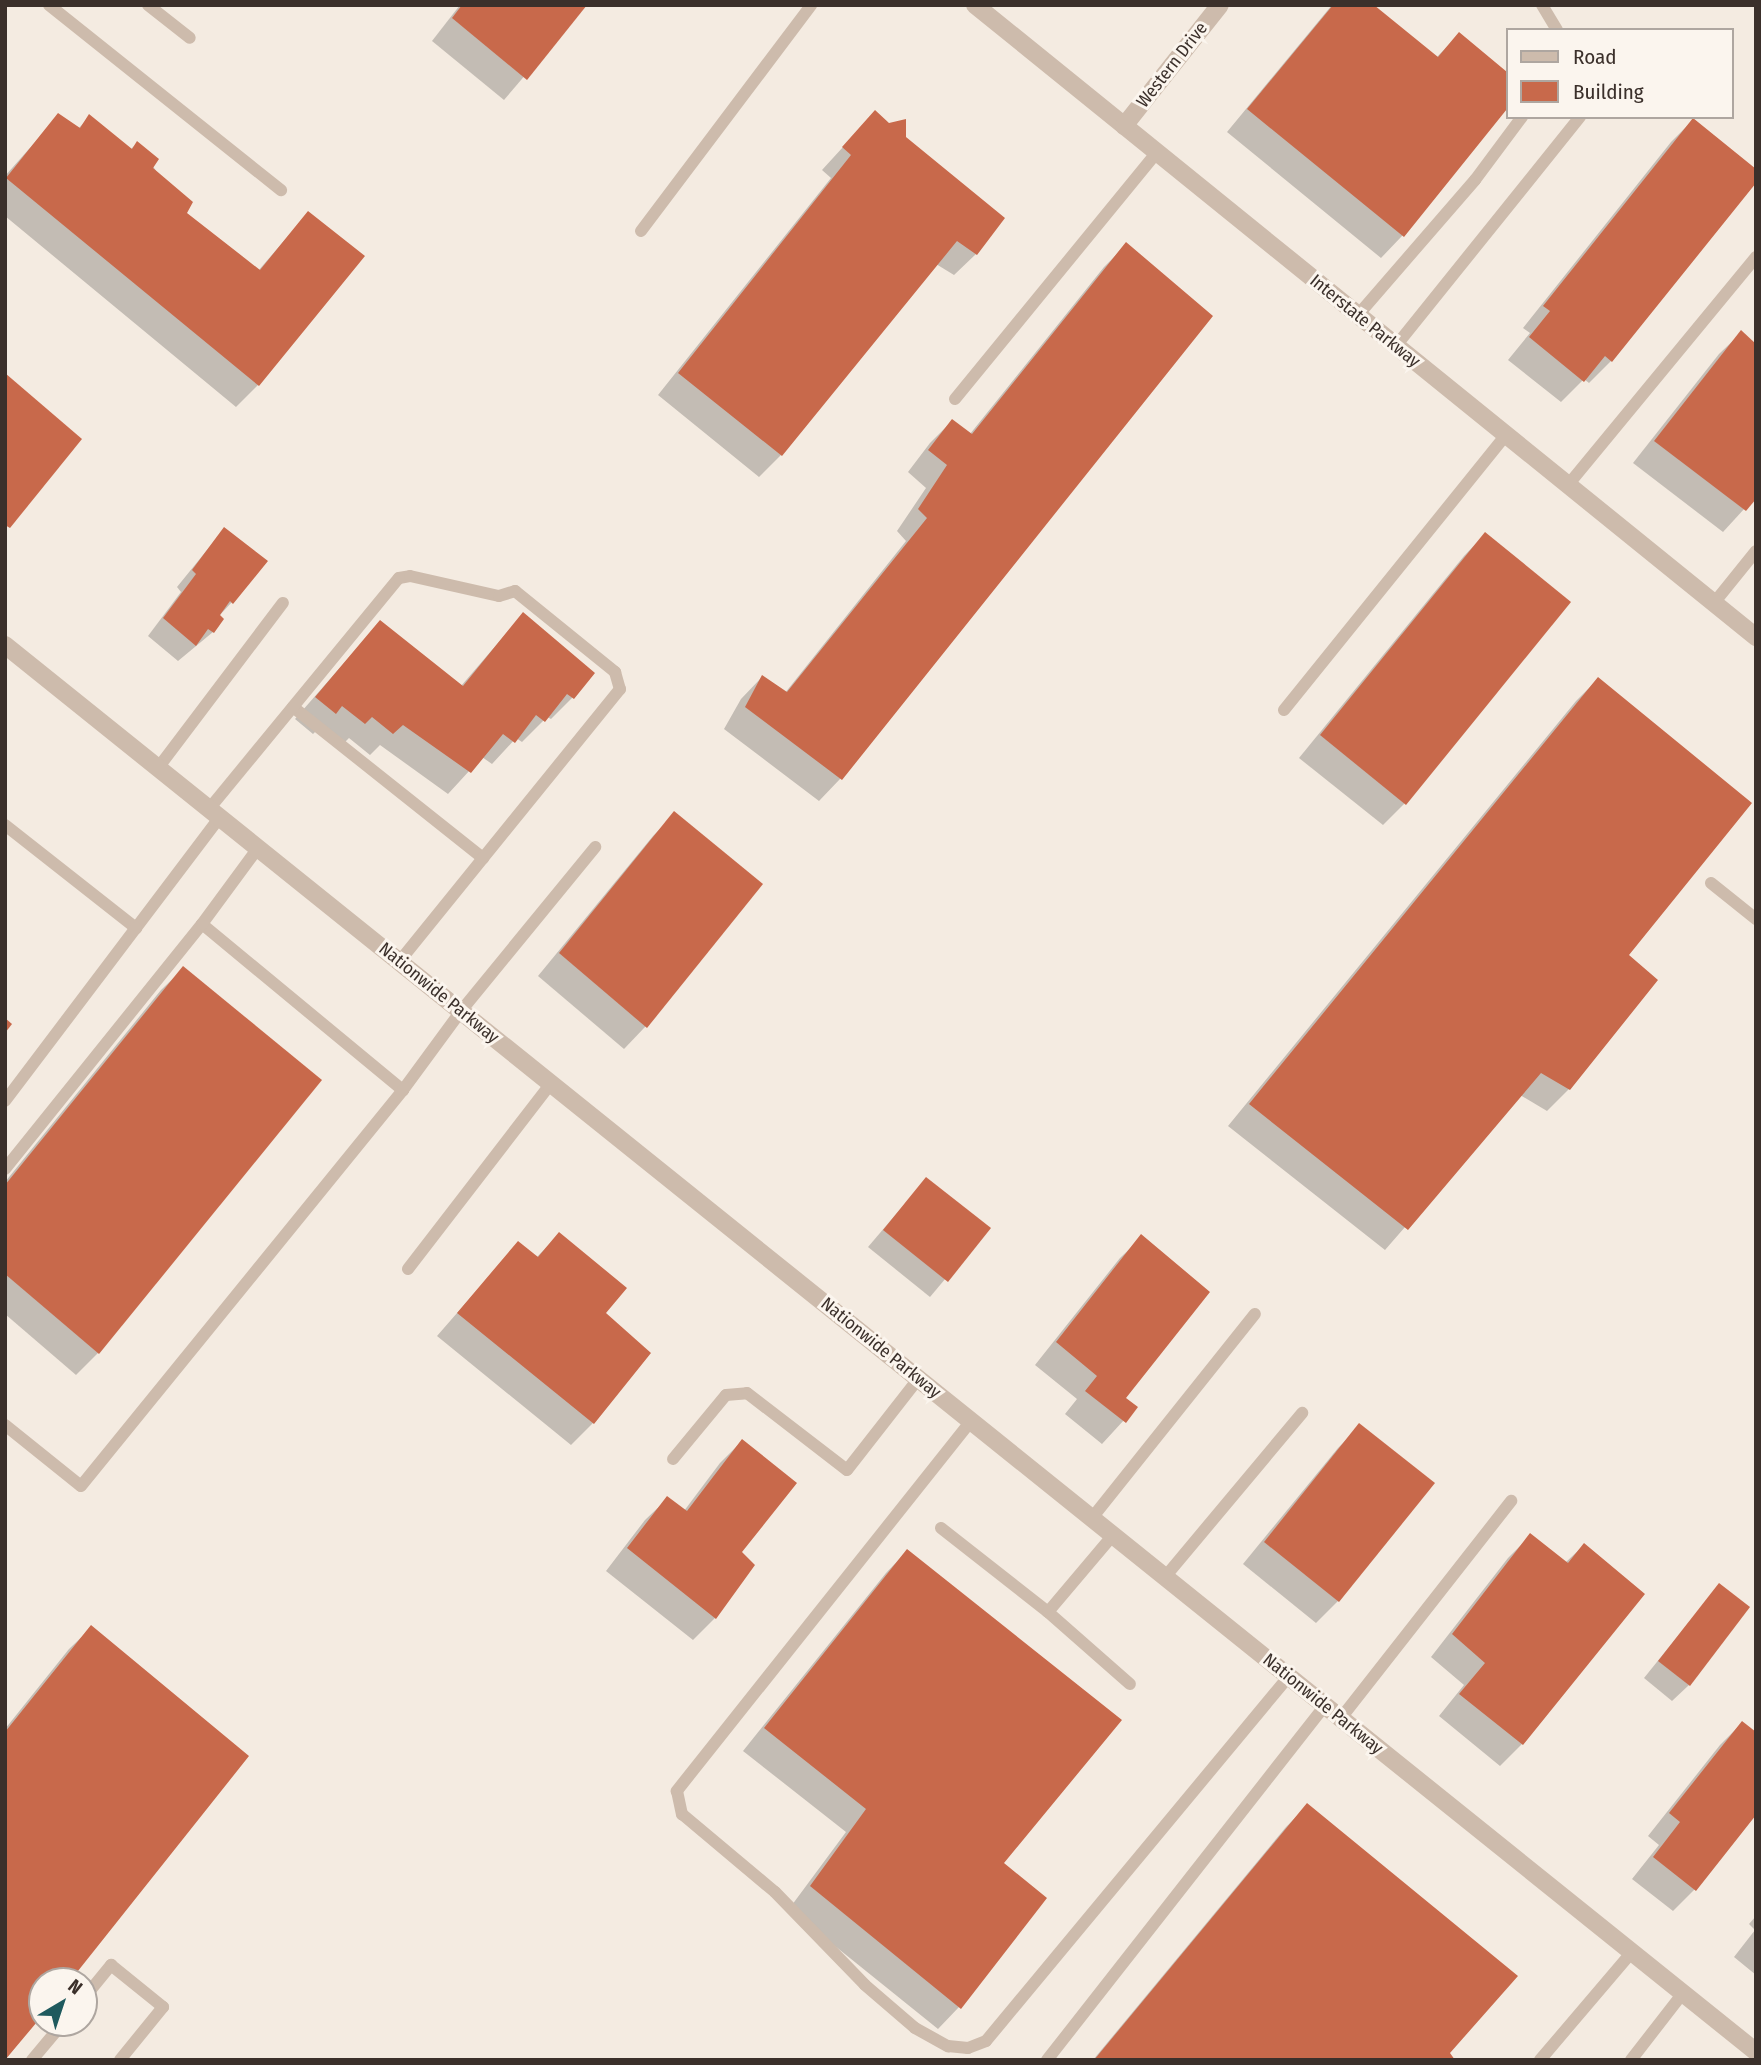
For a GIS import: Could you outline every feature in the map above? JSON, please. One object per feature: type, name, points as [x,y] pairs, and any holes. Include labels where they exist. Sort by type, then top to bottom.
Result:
[{"type":"street","name":"Interstate Parkway","points":[[975,5],[1756,636]]},
{"type":"street","name":"Western Drive","points":[[1124,125],[1220,5]]},
{"type":"street","name":"Nationwide Parkway","points":[[5,645],[1756,2052]]},
{"type":"lane","points":[[49,5],[281,190]]},
{"type":"lane","points":[[148,5],[190,38]]},
{"type":"lane","points":[[641,231],[811,5]]},
{"type":"lane","points":[[1542,5],[1556,28]]},
{"type":"lane","points":[[1357,315],[1475,180],[1521,119]]},
{"type":"lane","points":[[1395,347],[1578,119]]},
{"type":"lane","points":[[956,399],[1157,152]]},
{"type":"lane","points":[[1568,485],[1756,257]]},
{"type":"lane","points":[[1284,710],[1506,435]]},
{"type":"lane","points":[[1714,603],[1756,551]]},
{"type":"lane","points":[[5,1101],[136,928],[214,813],[293,707],[399,578],[410,576],[499,596],[515,591],[615,672],[620,689],[399,962]]},
{"type":"lane","points":[[158,768],[283,603]]},
{"type":"lane","points":[[293,707],[483,858]]},
{"type":"lane","points":[[5,825],[136,928]]},
{"type":"lane","points":[[5,1169],[202,924],[258,848]]},
{"type":"lane","points":[[5,1425],[81,1486],[404,1090],[461,1011],[594,848]]},
{"type":"lane","points":[[1711,883],[1756,919]]},
{"type":"lane","points":[[202,924],[404,1090]]},
{"type":"lane","points":[[408,1269],[551,1083]]},
{"type":"lane","points":[[1092,1518],[1255,1314]]},
{"type":"lane","points":[[673,1459],[726,1395],[747,1393],[847,1470],[919,1379]]},
{"type":"lane","points":[[1165,1577],[1302,1413]]},
{"type":"lane","points":[[971,1421],[677,1791],[682,1814],[775,1892],[865,1985],[915,2028],[948,2046],[968,2048],[986,2041],[1289,1676]]},
{"type":"lane","points":[[1341,1718],[1511,1501]]},
{"type":"lane","points":[[941,1528],[1048,1612],[1130,1684]]},
{"type":"lane","points":[[1048,1612],[1113,1535]]},
{"type":"lane","points":[[1047,2060],[1325,1705]]},
{"type":"lane","points":[[1540,2060],[1632,1952]]},
{"type":"lane","points":[[98,1981],[111,1965],[163,2007],[120,2060]]},
{"type":"lane","points":[[1631,2060],[1683,1993]]},
{"type":"lane","points":[[32,2060],[51,2037]]},
{"type":"building","points":[[462,5],[587,5],[527,80],[452,18]]},
{"type":"building","points":[[1333,5],[1374,5],[1438,57],[1459,32],[1506,71],[1506,110],[1404,237],[1247,109]]},
{"type":"building","points":[[875,110],[889,123],[906,119],[906,137],[1005,218],[977,255],[957,241],[782,456],[678,373],[851,155],[842,147]]},
{"type":"building","points":[[58,113],[80,128],[89,114],[132,149],[137,141],[159,159],[153,168],[193,202],[187,213],[260,270],[308,211],[365,256],[259,386],[6,178]]},
{"type":"building","points":[[1692,119],[1756,169],[1756,183],[1612,362],[1605,356],[1584,382],[1529,337],[1550,311],[1543,306]]},
{"type":"building","points":[[1126,242],[1213,316],[842,780],[745,707],[762,675],[787,692],[927,518],[918,509],[947,465],[928,450],[952,419],[972,434]]},
{"type":"building","points":[[1741,330],[1756,344],[1756,499],[1746,511],[1654,441]]},
{"type":"building","points":[[5,373],[82,439],[10,528],[5,525]]},
{"type":"building","points":[[224,527],[268,561],[233,604],[230,601],[220,615],[224,619],[214,633],[208,629],[196,646],[163,618],[196,574],[192,570]]},
{"type":"building","points":[[1485,532],[1571,602],[1406,805],[1320,735]]},
{"type":"building","points":[[523,612],[595,673],[574,699],[567,694],[545,722],[536,715],[515,743],[503,734],[471,773],[403,725],[393,734],[372,717],[365,724],[342,706],[336,714],[315,697],[380,620],[463,686]]},
{"type":"building","points":[[1598,677],[1752,803],[1629,955],[1658,980],[1570,1090],[1541,1073],[1408,1230],[1249,1104]]},
{"type":"building","points":[[674,811],[763,884],[647,1028],[559,953]]},
{"type":"building","points":[[183,966],[322,1080],[99,1354],[5,1274],[5,1185]]},
{"type":"building","points":[[5,1018],[12,1024],[5,1033]]},
{"type":"building","points":[[926,1177],[991,1228],[948,1282],[883,1230]]},
{"type":"building","points":[[559,1232],[627,1288],[606,1313],[651,1353],[594,1424],[457,1313],[518,1241],[538,1257]]},
{"type":"building","points":[[1141,1234],[1210,1292],[1126,1398],[1138,1407],[1126,1423],[1085,1391],[1097,1376],[1056,1342]]},
{"type":"building","points":[[1359,1423],[1435,1483],[1339,1602],[1264,1542]]},
{"type":"building","points":[[742,1439],[797,1483],[742,1552],[755,1565],[716,1619],[627,1548],[667,1496],[687,1511]]},
{"type":"building","points":[[1530,1533],[1568,1563],[1584,1543],[1645,1594],[1523,1745],[1459,1694],[1485,1663],[1452,1634]]},
{"type":"building","points":[[907,1549],[1122,1720],[1004,1863],[1047,1898],[961,2009],[810,1886],[866,1809],[764,1728]]},
{"type":"building","points":[[1719,1583],[1750,1607],[1690,1686],[1658,1661]]},
{"type":"building","points":[[91,1625],[249,1756],[81,1967],[28,1967],[28,2033],[5,2060],[5,1732]]},
{"type":"building","points":[[1742,1721],[1756,1732],[1756,1815],[1696,1891],[1653,1857],[1680,1822],[1669,1813]]},
{"type":"building","points":[[1307,1803],[1518,1976],[1450,2053],[1455,2060],[1094,2060]]}]
